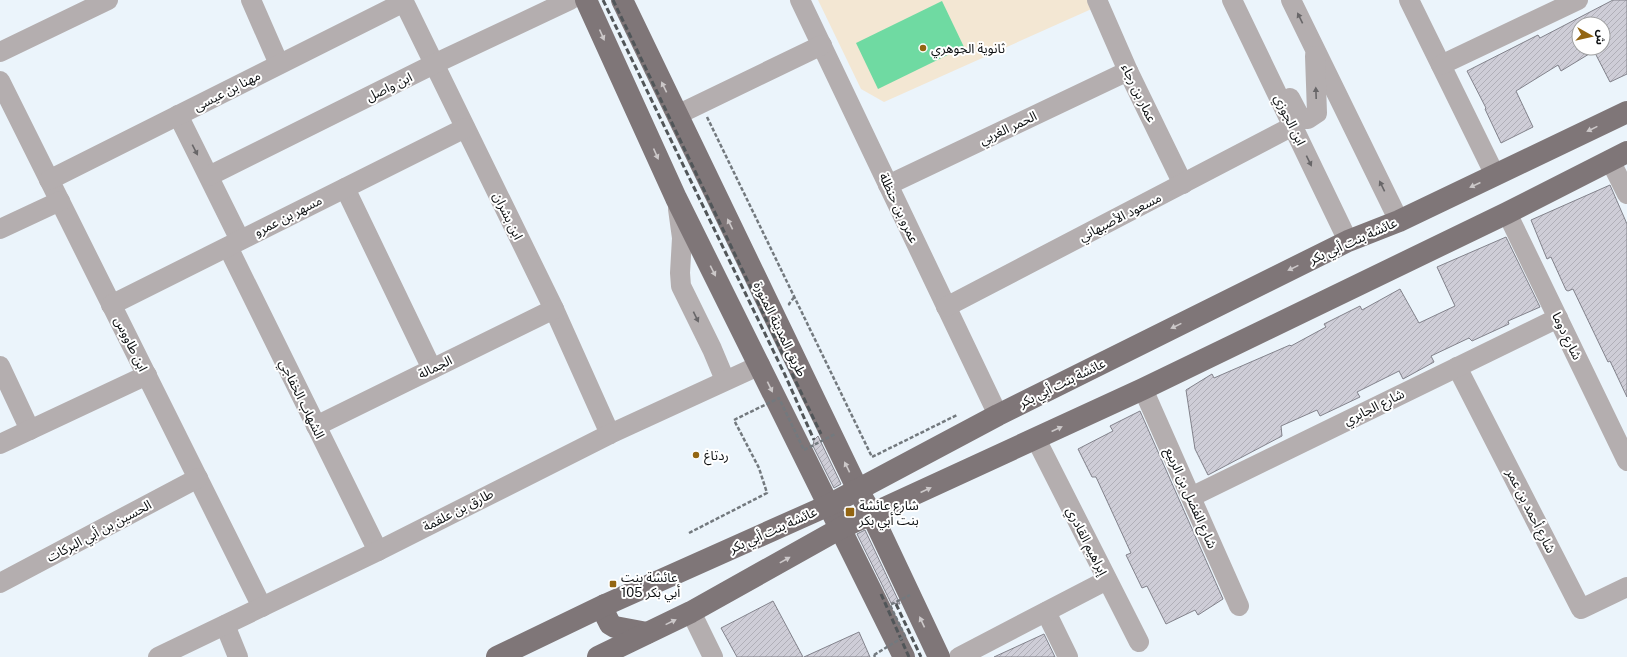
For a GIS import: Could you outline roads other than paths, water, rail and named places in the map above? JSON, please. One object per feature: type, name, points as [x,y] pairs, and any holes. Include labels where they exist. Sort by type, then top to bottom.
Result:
[{"type":"main road","points":[[586,0],[676,198],[904,657]]},
{"type":"main road","name":"طريق المدينة المنورة","points":[[622,0],[833,435],[858,490],[872,515],[939,657]]},
{"type":"main road","name":"عائشة بنت أبي بكر","points":[[498,657],[605,605],[829,505],[998,415],[1348,241],[1399,221],[1627,112]]},
{"type":"main road","points":[[598,657],[691,612],[841,528],[1143,390],[1507,213],[1618,156]]},
{"type":"main road","points":[[605,605],[606,614],[610,624],[616,627],[647,633]]},
{"type":"street","points":[[0,52],[108,0]]},
{"type":"street","points":[[251,0],[280,64]]},
{"type":"street","name":"ابن واصل","points":[[208,176],[434,64],[570,0]]},
{"type":"street","name":"عمرو بن حنظلة","points":[[800,0],[998,415]]},
{"type":"street","name":"عمار بن رجاء","points":[[1097,0],[1128,71],[1183,184]]},
{"type":"street","name":"ابن الجوزي","points":[[1232,0],[1348,241]]},
{"type":"street","points":[[1291,0],[1399,221]]},
{"type":"street","points":[[1410,0],[1496,175]]},
{"type":"street","points":[[1441,65],[1578,0]]},
{"type":"street","name":"مهنا بن عيسى","points":[[49,180],[403,1]]},
{"type":"street","name":"ابن بشران","points":[[403,1],[554,309],[610,434]]},
{"type":"street","points":[[678,115],[822,45]]},
{"type":"street","points":[[1255,48],[1272,62],[1301,119],[1308,118],[1317,113],[1315,48]]},
{"type":"street","name":"الحمر الغربي","points":[[888,185],[1128,71]]},
{"type":"street","name":"ابن طاووس","points":[[0,81],[262,607]]},
{"type":"street","name":"الشهاب الخفاجي","points":[[178,115],[208,176],[234,243],[316,426],[378,551]]},
{"type":"street","name":"مسعود الأصبهاني","points":[[946,307],[1292,126]]},
{"type":"street","name":"مسهر بن عمرو","points":[[111,305],[465,128]]},
{"type":"street","points":[[1618,156],[1627,194]]},
{"type":"street","points":[[345,188],[432,369]]},
{"type":"street","points":[[676,198],[682,238],[680,273],[681,286],[725,380]]},
{"type":"street","points":[[0,229],[60,201]]},
{"type":"street","name":"شارع دوما","points":[[1507,213],[1627,461]]},
{"type":"street","name":"الجمالة","points":[[316,426],[554,309]]},
{"type":"street","name":"شارع الجابري","points":[[1191,497],[1558,318]]},
{"type":"street","name":"طارق بن علقمة","points":[[158,657],[378,551],[610,434],[760,365]]},
{"type":"street","points":[[0,366],[30,430]]},
{"type":"street","name":"شارع أحمد بن عمر","points":[[1457,367],[1581,609],[1627,587]]},
{"type":"street","points":[[0,444],[147,375]]},
{"type":"street","name":"شارع الفضل بن الربيع","points":[[1143,390],[1239,606]]},
{"type":"street","name":"إبراهيم القادري","points":[[1036,439],[1139,642]]},
{"type":"street","name":"الحسين بن أبي البركات","points":[[0,583],[198,478]]},
{"type":"street","points":[[959,657],[1107,580]]},
{"type":"street","points":[[691,612],[713,657]]},
{"type":"street","points":[[1046,612],[1068,657]]},
{"type":"street","points":[[225,625],[238,657]]},
{"type":"railway","points":[[603,0],[785,375],[814,440]]},
{"type":"railway","points":[[613,0],[821,434]]},
{"type":"railway","points":[[881,594],[909,657]]},
{"type":"railway","points":[[896,604],[921,657]]},
{"type":"place","name":"ثانوية الجوهري","points":[[923,48]]},
{"type":"place","name":"ردتاغ","points":[[696,455]]},
{"type":"place","name":"شارع عائشة بنت أبي بكر","points":[[850,512]]},
{"type":"place","name":"عائشة بنت أبي بكر 105","points":[[613,584]]}]
